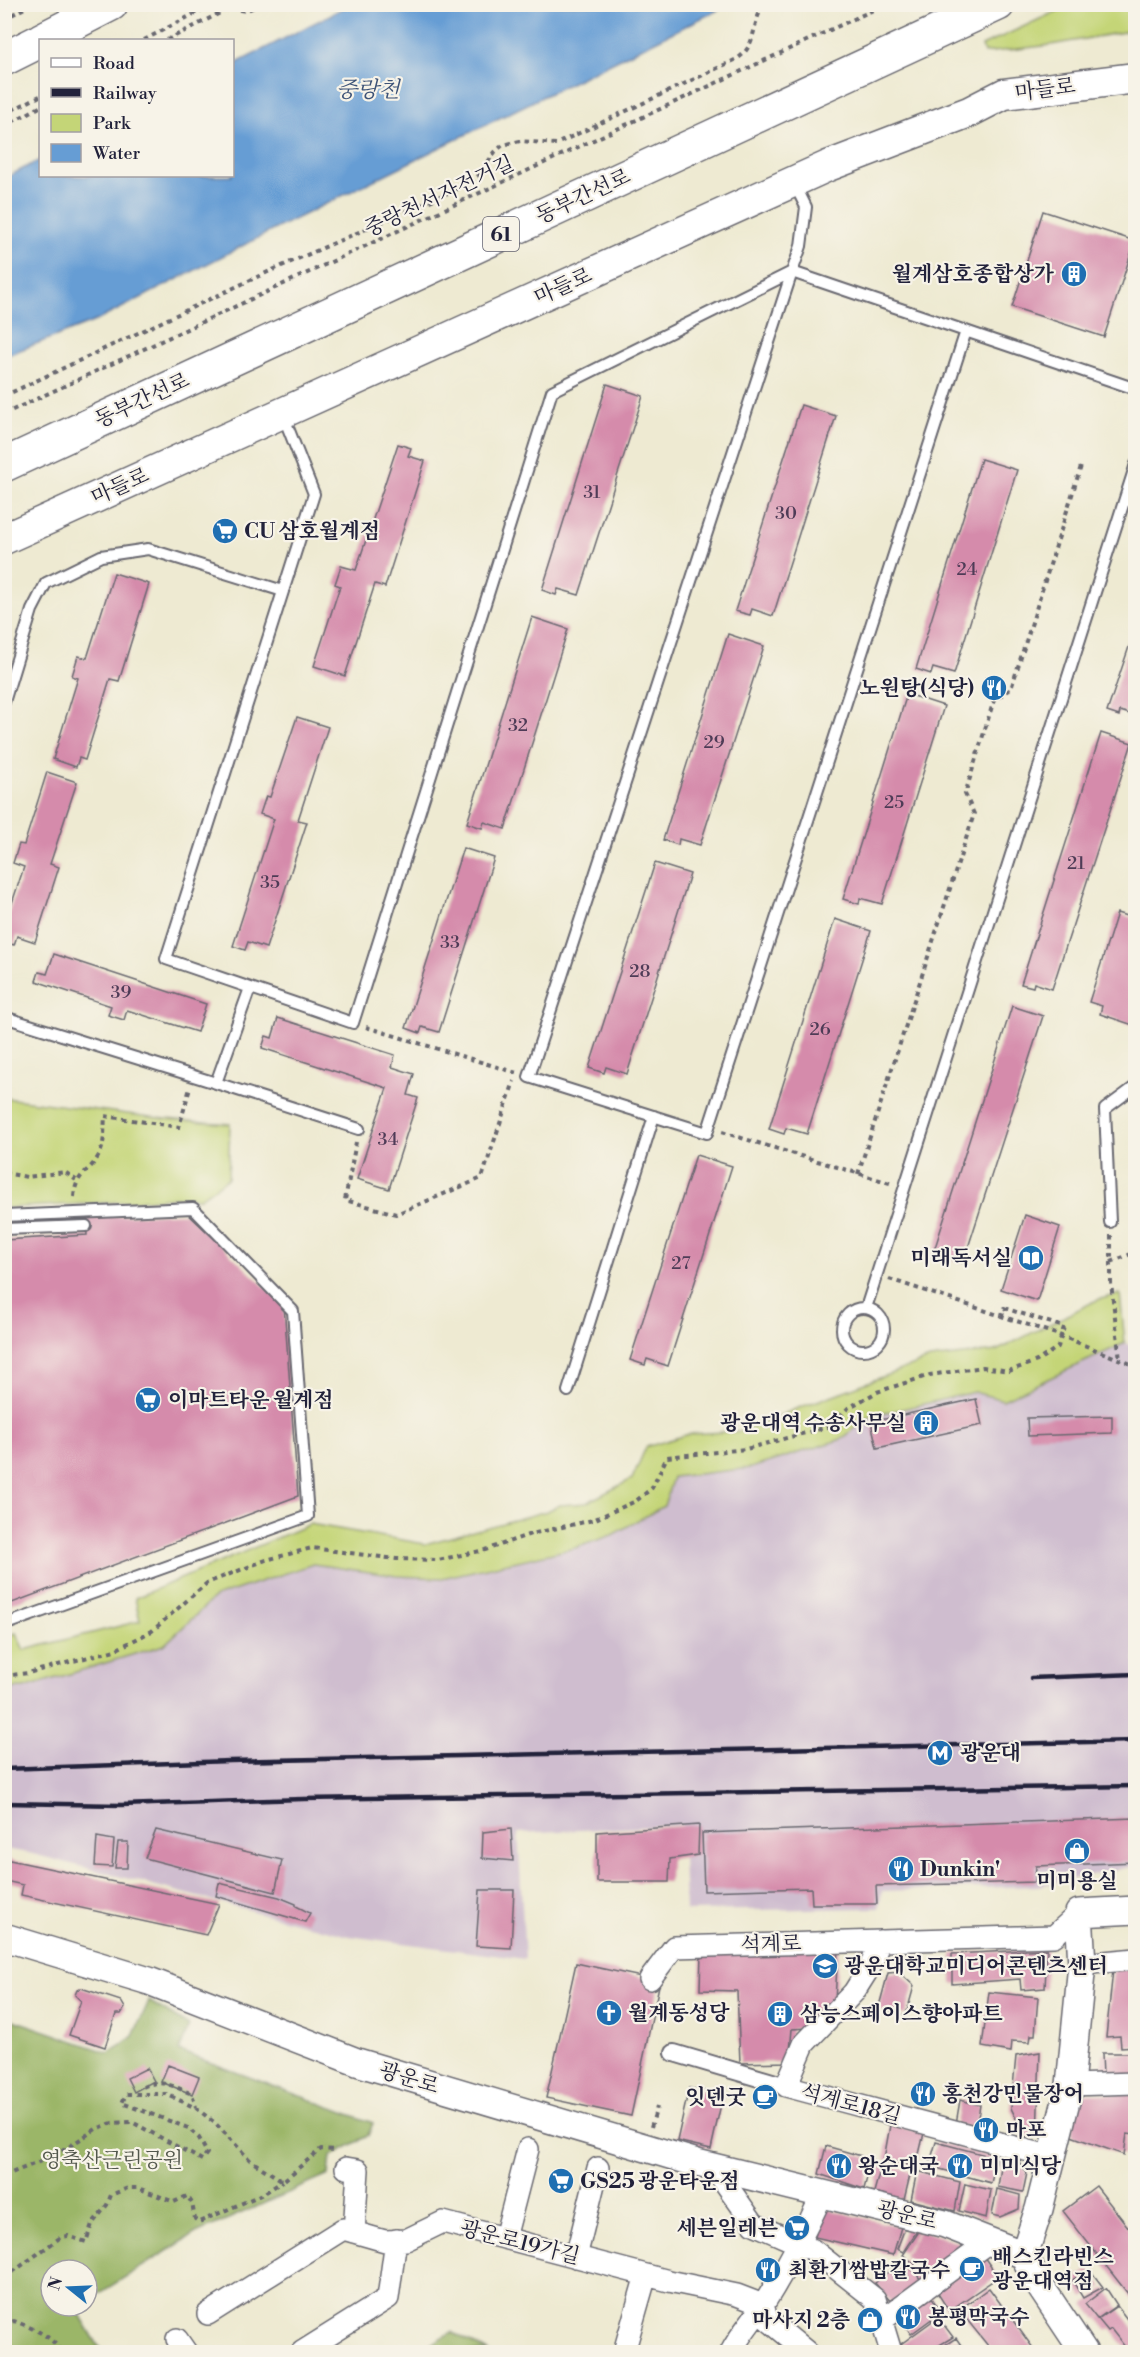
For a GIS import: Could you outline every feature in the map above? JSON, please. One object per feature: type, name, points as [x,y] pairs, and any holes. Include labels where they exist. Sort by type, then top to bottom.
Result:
[{"type":"highway","points":[[45,39],[111,4]]},
{"type":"highway","name":"동부간선로","points":[[4,465],[998,4]]},
{"type":"highway","points":[[4,59],[39,42]]},
{"type":"main road","name":"마들로","points":[[4,539],[828,166],[969,112],[1004,94],[1136,78]]},
{"type":"street","points":[[1077,2350],[1023,2255],[1039,2209],[1070,2085],[1082,1964],[1079,1913],[1136,1910]]},
{"type":"street","name":"석계로","points":[[650,1979],[669,1943],[880,1941],[1054,1936],[1079,1913]]},
{"type":"street","name":"광운로","points":[[4,1937],[149,1981],[357,2062],[563,2125],[714,2167],[945,2224],[1023,2255]]},
{"type":"street","name":"석계로18길","points":[[880,1941],[871,1965],[854,1992],[804,2044],[786,2086],[1052,2157]]},
{"type":"street","points":[[1082,1964],[1136,1959]]},
{"type":"street","points":[[674,2053],[786,2086]]},
{"type":"street","points":[[1070,2085],[1136,2083]]},
{"type":"street","points":[[505,2238],[528,2149]]},
{"type":"street","points":[[714,2167],[754,2224],[813,2250],[875,2300],[883,2341]]},
{"type":"street","points":[[576,2256],[598,2168]]},
{"type":"street","points":[[208,2314],[343,2229],[354,2232],[352,2169]]},
{"type":"street","points":[[731,2352],[800,2244],[822,2195]]},
{"type":"street","name":"광운로19가길","points":[[354,2232],[385,2241],[406,2240],[443,2222],[646,2275],[737,2295],[763,2305]]},
{"type":"street","points":[[302,2352],[388,2298],[396,2241]]},
{"type":"street","points":[[883,2341],[990,2242]]},
{"type":"street","points":[[624,2352],[646,2275]]},
{"type":"street","points":[[763,2305],[767,2319],[807,2352]]},
{"type":"lane","points":[[794,182],[806,207],[801,246],[529,1077],[706,1133],[966,331]]},
{"type":"lane","points":[[282,413],[314,494],[166,959],[353,1023],[552,391],[792,272],[1136,388]]},
{"type":"lane","points":[[867,1308],[1136,464]]},
{"type":"lane","points":[[4,702],[32,610],[46,583],[101,556],[148,549],[283,591]]},
{"type":"lane","points":[[216,1083],[250,988]]},
{"type":"lane","points":[[4,1017],[359,1129]]},
{"type":"lane","points":[[1110,1222],[1105,1109],[1136,1086]]},
{"type":"lane","points":[[568,1391],[654,1116]]},
{"type":"lane","points":[[4,1216],[193,1208],[293,1311],[308,1516],[4,1626]]},
{"type":"lane","points":[[4,1229],[86,1226]]},
{"type":"path","points":[[4,19],[32,4]]},
{"type":"path","points":[[146,39],[213,4]]},
{"type":"path","points":[[169,39],[230,8],[245,11],[262,4]]},
{"type":"path","points":[[4,396],[259,276],[466,185],[478,176],[495,152],[503,146],[520,141],[556,144],[737,59],[748,50],[760,12],[765,4]]},
{"type":"path","name":"중랑천서자전거길","points":[[4,414],[886,4]]},
{"type":"path","points":[[4,114],[39,96]]},
{"type":"path","points":[[4,126],[39,108]]},
{"type":"path","points":[[858,1174],[974,814],[965,794],[994,700],[1011,689],[1082,463]]},
{"type":"path","points":[[353,1023],[529,1077]]},
{"type":"path","points":[[359,1129],[345,1200],[396,1214],[483,1178],[516,1073]]},
{"type":"path","points":[[74,1197],[76,1180],[95,1161],[101,1150],[105,1116],[179,1127],[195,1076]]},
{"type":"path","points":[[708,1128],[905,1188]]},
{"type":"path","points":[[4,1173],[27,1177],[65,1172],[76,1180]]},
{"type":"path","points":[[1110,1222],[1111,1283],[1120,1360]]},
{"type":"path","points":[[1111,1262],[1136,1252]]},
{"type":"path","points":[[877,1275],[1059,1335],[1136,1366]]},
{"type":"path","points":[[4,1676],[28,1673],[115,1650],[152,1631],[207,1583],[266,1560],[312,1548],[396,1559],[438,1560],[485,1550],[531,1534],[593,1520],[636,1501],[652,1488],[667,1456],[746,1449],[831,1425],[848,1408],[877,1392],[930,1375],[983,1367],[1009,1371],[1037,1361],[1058,1347],[1064,1327],[1004,1308],[1002,1315]]},
{"type":"path","points":[[143,2087],[154,2081],[185,2091],[192,2094],[196,2108]]},
{"type":"path","points":[[4,2176],[56,2155],[96,2129],[112,2124],[132,2122],[202,2160],[207,2152],[199,2138],[188,2128],[122,2103],[126,2094],[166,2094],[196,2108],[215,2123],[251,2161],[283,2181]]},
{"type":"path","points":[[4,2275],[14,2271],[61,2237],[68,2236],[86,2242],[92,2224],[108,2205],[111,2195],[128,2188],[138,2188],[174,2202],[187,2196],[192,2203],[195,2219],[199,2222],[263,2194],[283,2181],[321,2149],[353,2153],[352,2169]]},
{"type":"path","points":[[4,2206],[8,2210],[4,2211]]},
{"type":"path","points":[[4,2325],[14,2321],[35,2329],[61,2352]]},
{"type":"shaded area","points":[[1125,1343],[1135,1348],[1135,1866],[1037,1886],[882,1891],[879,1908],[685,1911],[682,1825],[518,1833],[525,1959],[349,1936],[29,1853],[5,1849],[4,1689],[24,1688],[164,1645],[215,1597],[313,1564],[397,1576],[442,1578],[575,1548],[612,1535],[672,1477],[751,1468],[842,1439],[869,1417],[974,1392],[1003,1400]]},
{"type":"green space","points":[[1072,4],[1135,5],[1135,30],[1051,45],[984,53],[982,46]]},
{"type":"green space","points":[[5,1098],[166,1119],[230,1124],[228,1178],[200,1198],[175,1197],[5,1208]]},
{"type":"green space","points":[[1120,1294],[1125,1343],[1003,1400],[974,1392],[869,1417],[842,1439],[751,1468],[673,1477],[664,1506],[612,1535],[575,1548],[442,1578],[397,1576],[313,1564],[215,1597],[164,1645],[24,1688],[5,1689],[5,1637],[16,1633],[24,1650],[140,1621],[135,1598],[310,1524],[425,1544],[547,1511],[560,1505],[586,1503],[632,1479],[646,1447],[689,1434],[744,1431],[793,1410],[930,1359],[996,1351],[1097,1300]]},
{"type":"green space","name":"영축산근린공원","points":[[149,2001],[189,2026],[179,2051],[373,2123],[368,2136],[331,2156],[329,2175],[196,2233],[99,2294],[99,2258],[39,2258],[39,2318],[82,2318],[102,2352],[5,2352],[5,2017],[109,2053],[132,2038]]},
{"type":"green space","points":[[452,2332],[488,2352],[417,2352]]},
{"type":"water","name":"중랑천","points":[[349,5],[728,5],[281,226],[98,320],[5,356],[5,178],[39,161],[39,177],[234,177],[234,64]]},
{"type":"building","name":"월계삼호종합상가","points":[[1043,211],[1135,241],[1104,337],[1012,307]]},
{"type":"building","points":[[607,384],[643,396],[579,595],[558,589],[556,595],[542,590]]},
{"type":"building","points":[[801,405],[836,416],[773,616],[752,609],[750,615],[735,611]]},
{"type":"building","points":[[398,444],[411,448],[408,456],[425,461],[385,587],[375,584],[345,676],[314,666],[340,586],[335,584],[341,566],[356,570]]},
{"type":"building","points":[[981,459],[1017,470],[954,674],[933,668],[931,674],[916,669]]},
{"type":"building","points":[[114,573],[149,584],[119,681],[110,679],[85,760],[79,758],[76,767],[53,759],[78,678],[72,676],[78,656],[87,658]]},
{"type":"building","points":[[532,617],[568,629],[505,829],[484,822],[482,828],[467,823]]},
{"type":"building","points":[[1136,626],[1136,716],[1120,711],[1119,716],[1107,712]]},
{"type":"building","points":[[728,634],[764,646],[700,845],[679,839],[678,845],[663,840]]},
{"type":"building","points":[[907,694],[944,706],[882,904],[860,898],[859,904],[843,899]]},
{"type":"building","points":[[297,717],[328,727],[298,820],[307,822],[266,948],[248,942],[245,950],[233,946],[274,819],[260,814],[266,796],[270,797]]},
{"type":"building","points":[[1101,733],[1132,743],[1052,989],[1034,983],[1033,987],[1021,984]]},
{"type":"building","points":[[47,772],[77,782],[50,864],[59,867],[35,942],[17,936],[14,945],[4,942],[4,927],[24,867],[13,863],[19,844],[24,845]]},
{"type":"building","points":[[463,848],[494,858],[439,1032],[422,1027],[420,1033],[406,1028]]},
{"type":"building","points":[[655,863],[690,874],[627,1074],[606,1067],[604,1073],[589,1068]]},
{"type":"building","points":[[1136,911],[1136,1026],[1100,1014],[1102,1006],[1089,1002],[1117,913],[1133,918]]},
{"type":"building","points":[[835,919],[871,931],[807,1134],[786,1128],[784,1134],[769,1129]]},
{"type":"building","points":[[54,954],[206,1004],[197,1032],[127,1010],[124,1020],[108,1015],[111,1006],[36,981],[39,972],[47,974]]},
{"type":"building","points":[[1012,1006],[1043,1016],[963,1263],[945,1257],[944,1261],[932,1257]]},
{"type":"building","points":[[278,1018],[395,1055],[392,1067],[414,1074],[408,1095],[418,1098],[389,1189],[357,1179],[387,1088],[262,1048],[266,1036],[272,1038]]},
{"type":"building","points":[[696,1155],[732,1166],[668,1366],[647,1359],[645,1365],[630,1360]]},
{"type":"building","name":"이마트타운 월계점","points":[[187,1213],[284,1305],[298,1496],[4,1606],[4,1240],[87,1235],[86,1217]]},
{"type":"building","name":"미래독서실","points":[[1025,1215],[1060,1227],[1037,1301],[1001,1289]]},
{"type":"building","name":"광운대역 수송사무실","points":[[976,1399],[982,1425],[877,1448],[871,1422]]},
{"type":"building","points":[[1112,1416],[1112,1433],[1028,1436],[1027,1418]]},
{"type":"building","points":[[1136,1818],[1136,1862],[1036,1866],[1035,1882],[876,1886],[877,1904],[812,1904],[811,1888],[704,1891],[702,1833]]},
{"type":"building","points":[[699,1825],[698,1855],[670,1859],[669,1882],[597,1882],[597,1832]]},
{"type":"building","points":[[511,1829],[513,1861],[482,1858],[483,1832]]},
{"type":"building","points":[[156,1830],[282,1860],[275,1892],[145,1858]]},
{"type":"building","points":[[97,1837],[114,1840],[112,1867],[95,1866]]},
{"type":"building","points":[[118,1842],[128,1842],[127,1868],[115,1868]]},
{"type":"building","points":[[5,1859],[219,1904],[206,1935],[21,1895],[23,1885],[5,1881]]},
{"type":"building","points":[[219,1883],[279,1897],[310,1913],[305,1922],[216,1896]]},
{"type":"building","points":[[480,1890],[514,1890],[511,1948],[476,1946]]},
{"type":"building","name":"삼능스페이스향아파트","points":[[838,1948],[835,2001],[809,2028],[792,2029],[789,2062],[740,2063],[737,1991],[700,1990],[701,1951]]},
{"type":"building","points":[[1047,1949],[1045,1988],[1021,1990],[1020,1979],[952,1984],[952,1954]]},
{"type":"building","name":"월계동성당","points":[[576,1963],[660,1981],[631,2116],[546,2098]]},
{"type":"building","points":[[1136,1968],[1136,2046],[1121,2047],[1120,2036],[1106,2037],[1113,1970]]},
{"type":"building","points":[[899,1972],[914,1986],[906,2015],[878,2010],[888,1973]]},
{"type":"building","points":[[81,1988],[121,2001],[125,2008],[121,2014],[116,2014],[105,2047],[69,2035],[81,2001],[75,1995]]},
{"type":"building","points":[[989,1992],[1038,1997],[1035,2035],[1031,2035],[1030,2042],[1012,2041],[1011,2052],[982,2047]]},
{"type":"building","points":[[1040,2052],[1037,2136],[1025,2137],[1011,2108],[1016,2056]]},
{"type":"building","points":[[1102,2053],[1136,2053],[1136,2076],[1103,2076]]},
{"type":"building","points":[[168,2065],[199,2077],[192,2094],[161,2082]]},
{"type":"building","points":[[147,2068],[154,2081],[134,2092],[127,2078]]},
{"type":"building","points":[[689,2088],[723,2095],[711,2149],[677,2141]]},
{"type":"building","points":[[1136,2093],[1136,2135],[1127,2134],[1124,2155],[1071,2136],[1077,2100],[1086,2094]]},
{"type":"building","points":[[960,2100],[980,2105],[976,2129],[956,2124]]},
{"type":"building","points":[[890,2125],[924,2133],[916,2167],[884,2159]]},
{"type":"building","points":[[936,2142],[997,2158],[991,2183],[929,2166]]},
{"type":"building","points":[[826,2146],[872,2159],[864,2189],[819,2174]]},
{"type":"building","points":[[1003,2154],[1016,2158],[1027,2173],[1023,2192],[998,2187]]},
{"type":"building","points":[[882,2163],[911,2171],[904,2200],[874,2192]]},
{"type":"building","points":[[917,2171],[960,2182],[955,2211],[911,2200]]},
{"type":"building","points":[[965,2184],[991,2190],[986,2218],[959,2211]]},
{"type":"building","points":[[1096,2186],[1136,2237],[1136,2304],[1063,2211]]},
{"type":"building","points":[[997,2189],[1020,2195],[1019,2209],[1000,2217],[992,2215]]},
{"type":"building","points":[[822,2208],[901,2227],[893,2255],[815,2237]]},
{"type":"building","points":[[905,2228],[917,2231],[903,2252],[897,2249]]},
{"type":"building","points":[[920,2230],[960,2243],[964,2250],[928,2274],[903,2255]]},
{"type":"building","points":[[982,2254],[998,2277],[949,2311],[935,2289]]},
{"type":"building","points":[[903,2259],[922,2281],[892,2303],[875,2283]]},
{"type":"building","points":[[1090,2270],[1103,2287],[1083,2298],[1072,2280]]},
{"type":"building","points":[[989,2288],[1036,2352],[993,2352],[959,2310]]},
{"type":"building","points":[[1106,2288],[1117,2305],[1097,2319],[1085,2304]]},
{"type":"building","points":[[928,2292],[941,2312],[911,2334],[897,2314]]},
{"type":"building","points":[[1117,2306],[1136,2331],[1136,2347],[1129,2352],[1111,2329],[1108,2331],[1098,2319]]},
{"type":"building","points":[[938,2317],[953,2337],[928,2352],[905,2352],[901,2344]]},
{"type":"building","points":[[956,2338],[966,2352],[934,2352]]},
{"type":"railway","points":[[1031,1678],[1136,1674]]},
{"type":"railway","points":[[4,1769],[230,1761],[1136,1741]]},
{"type":"railway","points":[[4,1803],[121,1805],[303,1799],[1136,1786]]},
{"type":"place","name":"월계삼호종합상가","points":[[1074,274]]},
{"type":"place","name":"CU 삼호월계점","points":[[225,531]]},
{"type":"place","name":"노원탕(식당)","points":[[994,688]]},
{"type":"place","name":"미래독서실","points":[[1031,1258]]},
{"type":"place","name":"이마트타운 월계점","points":[[148,1400]]},
{"type":"place","name":"광운대역 수송사무실","points":[[926,1423]]},
{"type":"place","name":"광운대","points":[[940,1753]]},
{"type":"place","name":"미미용실","points":[[1077,1851]]},
{"type":"place","name":"Dunkin'","points":[[901,1869]]},
{"type":"place","name":"광운대학교미디어콘텐츠센터","points":[[825,1966]]},
{"type":"place","name":"월계동성당","points":[[609,2013]]},
{"type":"place","name":"삼능스페이스향아파트","points":[[780,2014]]},
{"type":"place","name":"홍천강민물장어","points":[[923,2094]]},
{"type":"place","name":"잇덴굿","points":[[765,2097]]},
{"type":"place","name":"마포","points":[[986,2130]]},
{"type":"place","name":"왕순대국","points":[[839,2166]]},
{"type":"place","name":"미미식당","points":[[960,2166]]},
{"type":"place","name":"GS25 광운타운점","points":[[561,2181]]},
{"type":"place","name":"세븐일레븐","points":[[797,2228]]},
{"type":"place","name":"배스킨라빈스 광운대역점","points":[[972,2269]]},
{"type":"place","name":"최환기쌈밥칼국수","points":[[768,2270]]},
{"type":"place","name":"봉평막국수","points":[[908,2317]]},
{"type":"place","name":"마사지 2층","points":[[870,2320]]}]
